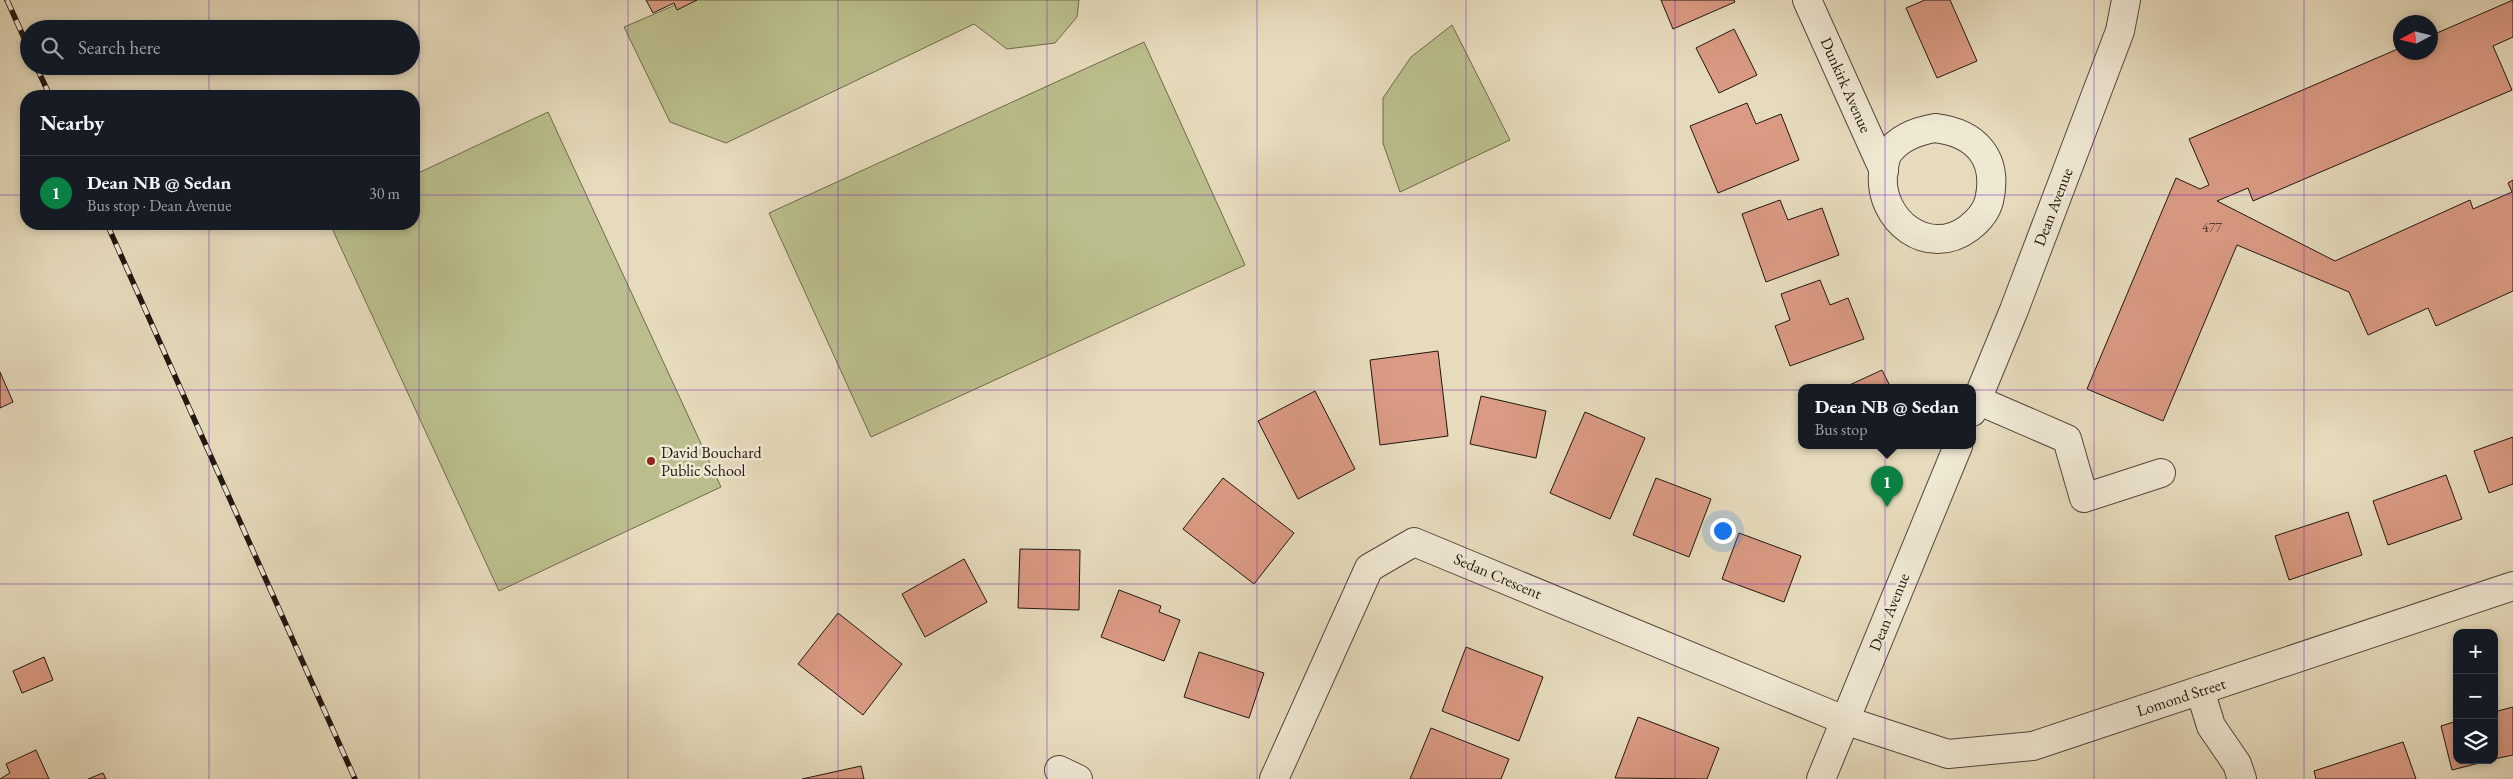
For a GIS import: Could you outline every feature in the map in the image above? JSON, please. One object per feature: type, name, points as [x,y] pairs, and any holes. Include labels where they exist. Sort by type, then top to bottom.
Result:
[{"type":"street","name":"Dunkirk Avenue","points":[[1807,0],[1884,170],[1882,188],[1887,205],[1896,220],[1910,232],[1927,237],[1945,238],[1963,232],[1978,221],[1988,205],[1992,187],[1990,169],[1983,152],[1970,139],[1953,130],[1935,128],[1917,132],[1902,140],[1888,153],[1884,170]]},
{"type":"street","name":"Dean Avenue","points":[[1976,401],[2014,310],[2120,31],[2126,0]]},
{"type":"street","points":[[1976,407],[2067,439],[2084,498],[2161,473]]},
{"type":"street","name":"Dean Avenue","points":[[1821,779],[1957,449]]},
{"type":"street","name":"Sedan Crescent","points":[[1274,779],[1369,568],[1414,542],[1844,720]]},
{"type":"street","name":"Lomond Street","points":[[1844,720],[1948,754],[2033,746],[2513,586]]},
{"type":"street","points":[[2200,690],[2211,726],[2237,764],[2242,779]]},
{"type":"green space","points":[[687,0],[1079,0],[1077,17],[1055,43],[1007,49],[974,24],[726,143],[670,122],[624,27]]},
{"type":"green space","points":[[1452,25],[1510,140],[1400,192],[1383,143],[1383,98],[1411,57]]},
{"type":"green space","points":[[1144,42],[1245,265],[871,437],[769,213]]},
{"type":"green space","points":[[548,112],[721,487],[499,591],[333,230],[420,230],[420,172]]},
{"type":"building","points":[[646,0],[697,0],[677,10],[674,3],[653,13]]},
{"type":"building","points":[[1661,0],[1734,0],[1735,2],[1673,29]]},
{"type":"building","points":[[1925,0],[1950,0],[1977,61],[1937,78],[1906,8]]},
{"type":"building","points":[[2513,0],[2513,37],[2493,46],[2512,90],[2253,201],[2248,188],[2217,201],[2335,261],[2470,200],[2473,209],[2512,192],[2508,183],[2513,180],[2513,291],[2436,326],[2428,308],[2368,335],[2349,292],[2237,245],[2163,421],[2087,389],[2176,178],[2200,189],[2209,185],[2189,139],[2393,51],[2393,60],[2438,60],[2438,33]]},
{"type":"building","points":[[1734,29],[1757,75],[1719,93],[1696,48]]},
{"type":"building","points":[[1747,103],[1756,124],[1781,114],[1799,160],[1718,193],[1690,126]]},
{"type":"building","points":[[1780,200],[1788,220],[1822,208],[1839,255],[1766,282],[1742,214]]},
{"type":"building","points":[[1820,280],[1830,305],[1848,298],[1864,339],[1790,366],[1775,326],[1790,320],[1781,294]]},
{"type":"building","points":[[1438,351],[1448,436],[1380,445],[1370,360]]},
{"type":"building","points":[[1882,370],[1889,384],[1852,384]]},
{"type":"building","points":[[0,372],[13,402],[0,408]]},
{"type":"building","points":[[1315,391],[1355,469],[1298,499],[1258,421]]},
{"type":"building","points":[[1481,396],[1546,411],[1536,458],[1470,444]]},
{"type":"building","points":[[1585,412],[1645,438],[1610,519],[1550,493]]},
{"type":"building","points":[[2513,437],[2513,484],[2489,493],[2474,451]]},
{"type":"building","points":[[2446,475],[2462,519],[2388,545],[2373,501]]},
{"type":"building","points":[[1223,478],[1294,533],[1254,584],[1183,529]]},
{"type":"building","points":[[1656,478],[1711,499],[1689,557],[1633,535]]},
{"type":"building","points":[[2348,512],[2362,555],[2289,580],[2275,536]]},
{"type":"building","points":[[1739,533],[1801,556],[1784,602],[1722,579]]},
{"type":"building","points":[[1020,549],[1080,550],[1079,610],[1018,608]]},
{"type":"building","points":[[964,559],[987,602],[925,637],[902,594]]},
{"type":"building","points":[[1119,590],[1161,606],[1159,612],[1180,620],[1164,661],[1101,637]]},
{"type":"building","points":[[838,613],[902,664],[863,715],[798,664]]},
{"type":"building","points":[[1466,647],[1543,677],[1519,741],[1442,711]]},
{"type":"building","points":[[1199,652],[1264,673],[1249,718],[1184,697]]},
{"type":"building","points":[[44,657],[53,680],[22,693],[13,671]]},
{"type":"building","points":[[2513,707],[2513,755],[2498,758],[2498,719],[2498,711]]},
{"type":"building","points":[[1638,717],[1719,748],[1707,779],[1615,778]]},
{"type":"building","points":[[2453,722],[2453,764],[2475,764],[2452,770],[2441,726]]},
{"type":"building","points":[[1431,728],[1509,759],[1501,779],[1410,779]]},
{"type":"building","points":[[2403,742],[2416,779],[2316,779],[2314,771]]},
{"type":"building","points":[[36,750],[49,779],[0,779],[10,773],[6,764]]},
{"type":"building","points":[[861,766],[864,779],[802,779]]},
{"type":"building","points":[[103,773],[106,779],[88,779]]},
{"type":"railway","points":[[7,0],[20,29]]},
{"type":"railway","points":[[40,75],[47,90]]},
{"type":"railway","points":[[110,230],[355,779]]},
{"type":"place","name":"David Bouchard Public School","points":[[651,461]]},
{"type":"place","name":"Dean NB @ Sedan","points":[[1887,507]]}]
